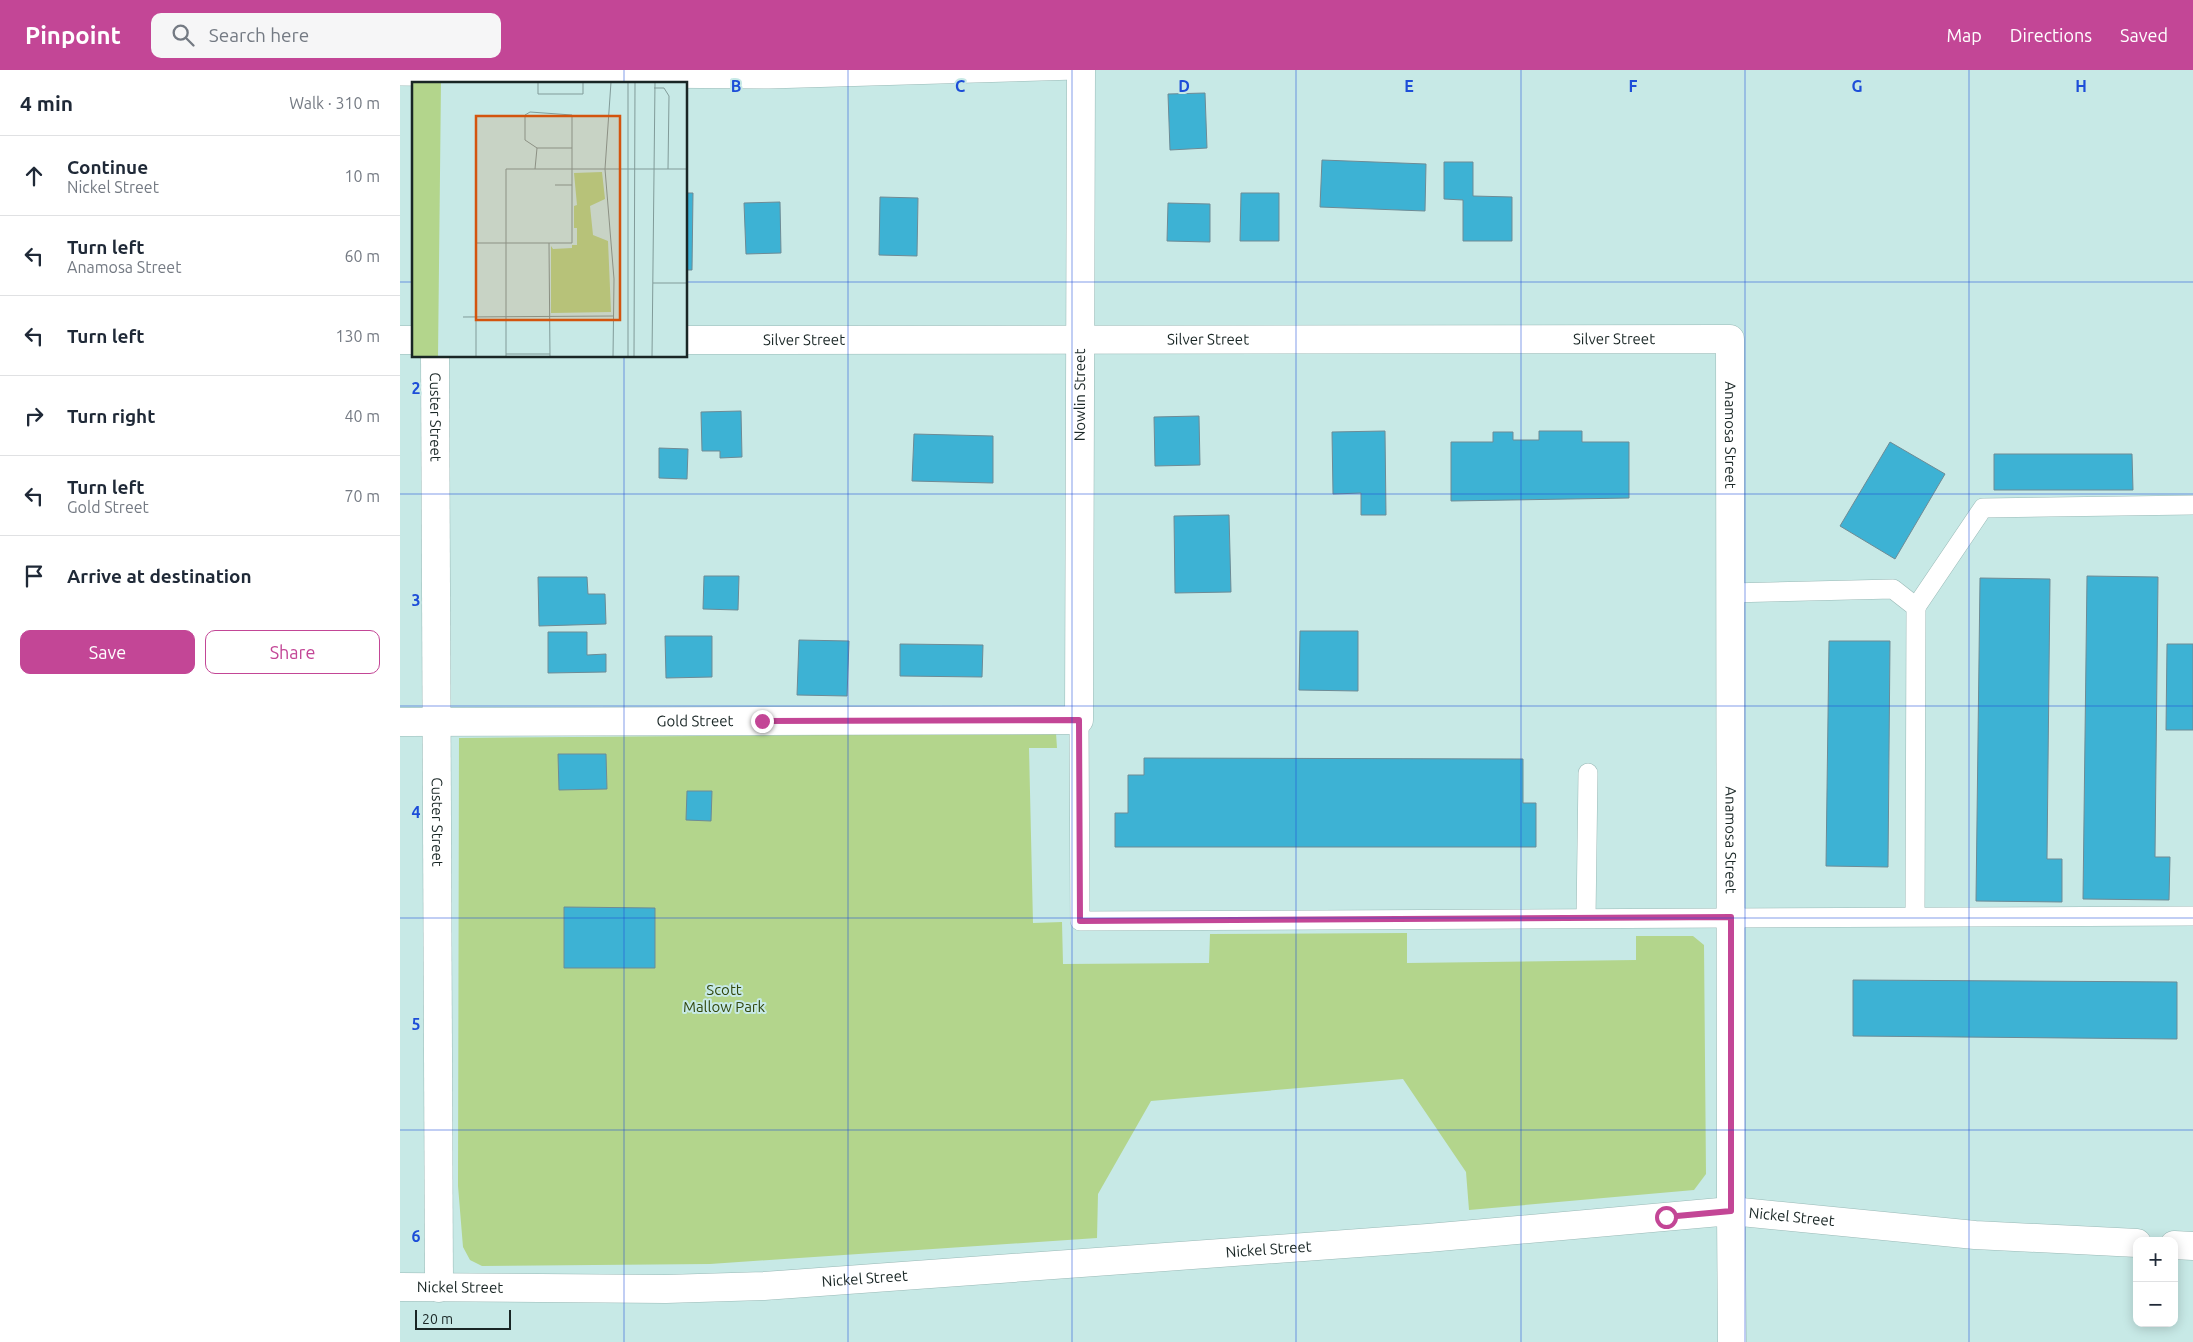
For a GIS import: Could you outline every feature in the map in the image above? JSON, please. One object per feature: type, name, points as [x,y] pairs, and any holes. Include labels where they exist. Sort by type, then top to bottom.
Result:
[{"type":"street","name":"Nowlin Street","points":[[1079,720],[1081,70]]},
{"type":"street","name":"Silver Street","points":[[688,340],[1730,339]]},
{"type":"street","name":"Anamosa Street","points":[[1730,339],[1732,1332]]},
{"type":"street","name":"Custer Street","points":[[435,358],[439,1288]]},
{"type":"street","name":"Gold Street","points":[[400,722],[1079,720]]},
{"type":"street","name":"Nickel Street","points":[[400,1287],[666,1289],[764,1286],[1428,1238],[1731,1211],[1975,1235],[2133,1243]]},
{"type":"street","points":[[2178,1245],[2193,1246]]},
{"type":"lane","points":[[400,76],[769,79],[1076,70]]},
{"type":"lane","points":[[1915,916],[1916,607],[1983,508],[2193,505]]},
{"type":"lane","points":[[1730,593],[1892,590],[1916,607]]},
{"type":"lane","points":[[1079,720],[1080,921],[2193,916]]},
{"type":"lane","points":[[1586,918],[1588,773]]},
{"type":"green space","name":"Scott Mallow Park","points":[[1056,733],[1057,748],[1029,748],[1033,923],[1062,922],[1063,964],[1209,963],[1210,934],[1407,933],[1407,963],[1636,960],[1636,936],[1693,936],[1704,945],[1706,1174],[1694,1190],[1469,1210],[1466,1172],[1403,1079],[1151,1101],[1098,1194],[1097,1238],[710,1264],[482,1266],[470,1260],[463,1247],[458,1186],[459,738]]},
{"type":"building","points":[[1205,93],[1207,148],[1170,150],[1168,94]]},
{"type":"building","points":[[1322,160],[1426,164],[1425,211],[1320,207]]},
{"type":"building","points":[[1444,162],[1473,162],[1473,196],[1512,197],[1512,241],[1463,241],[1463,200],[1444,199]]},
{"type":"building","points":[[688,193],[693,193],[692,270],[688,270]]},
{"type":"building","points":[[1241,193],[1279,193],[1279,241],[1240,241]]},
{"type":"building","points":[[880,197],[918,198],[917,256],[879,255]]},
{"type":"building","points":[[780,202],[781,253],[746,254],[744,203]]},
{"type":"building","points":[[1168,203],[1210,204],[1210,242],[1167,241]]},
{"type":"building","points":[[741,411],[742,457],[720,458],[720,451],[702,451],[701,412]]},
{"type":"building","points":[[1199,416],[1200,465],[1155,466],[1154,417]]},
{"type":"building","points":[[1385,431],[1386,515],[1361,515],[1361,493],[1333,494],[1332,432]]},
{"type":"building","points":[[1539,431],[1582,431],[1582,442],[1629,442],[1629,498],[1451,501],[1451,442],[1493,442],[1493,432],[1513,432],[1513,440],[1539,440]]},
{"type":"building","points":[[914,434],[993,436],[993,483],[912,481]]},
{"type":"building","points":[[1890,442],[1945,474],[1895,559],[1840,526]]},
{"type":"building","points":[[659,448],[688,449],[687,479],[659,478]]},
{"type":"building","points":[[1994,454],[2132,454],[2133,490],[1994,490]]},
{"type":"building","points":[[1229,515],[1231,592],[1175,593],[1174,516]]},
{"type":"building","points":[[704,576],[739,576],[738,610],[703,609]]},
{"type":"building","points":[[2087,576],[2158,577],[2155,857],[2170,857],[2169,900],[2083,899]]},
{"type":"building","points":[[538,577],[587,577],[588,594],[605,594],[606,624],[539,626]]},
{"type":"building","points":[[1980,578],[2050,579],[2047,859],[2062,859],[2062,902],[1976,901]]},
{"type":"building","points":[[1300,631],[1358,631],[1358,691],[1299,690]]},
{"type":"building","points":[[548,632],[587,632],[587,655],[606,654],[606,672],[548,673]]},
{"type":"building","points":[[665,636],[712,636],[712,677],[666,678]]},
{"type":"building","points":[[799,640],[849,641],[847,696],[797,695]]},
{"type":"building","points":[[1829,641],[1890,641],[1888,867],[1826,866]]},
{"type":"building","points":[[900,644],[983,645],[982,677],[900,676]]},
{"type":"building","points":[[2167,644],[2193,644],[2193,730],[2166,730]]},
{"type":"building","points":[[558,754],[606,754],[607,789],[559,790]]},
{"type":"building","points":[[1144,758],[1523,759],[1523,803],[1536,803],[1536,847],[1115,847],[1115,813],[1128,813],[1128,775],[1144,775]]},
{"type":"building","points":[[687,791],[712,791],[711,821],[686,820]]},
{"type":"building","points":[[564,907],[655,908],[655,968],[564,968]]},
{"type":"building","points":[[1853,980],[2177,982],[2177,1039],[1853,1036]]},
{"type":"route","points":[[762,721],[1079,720],[1080,921],[1731,917],[1731,1211],[1666,1217]]}]
